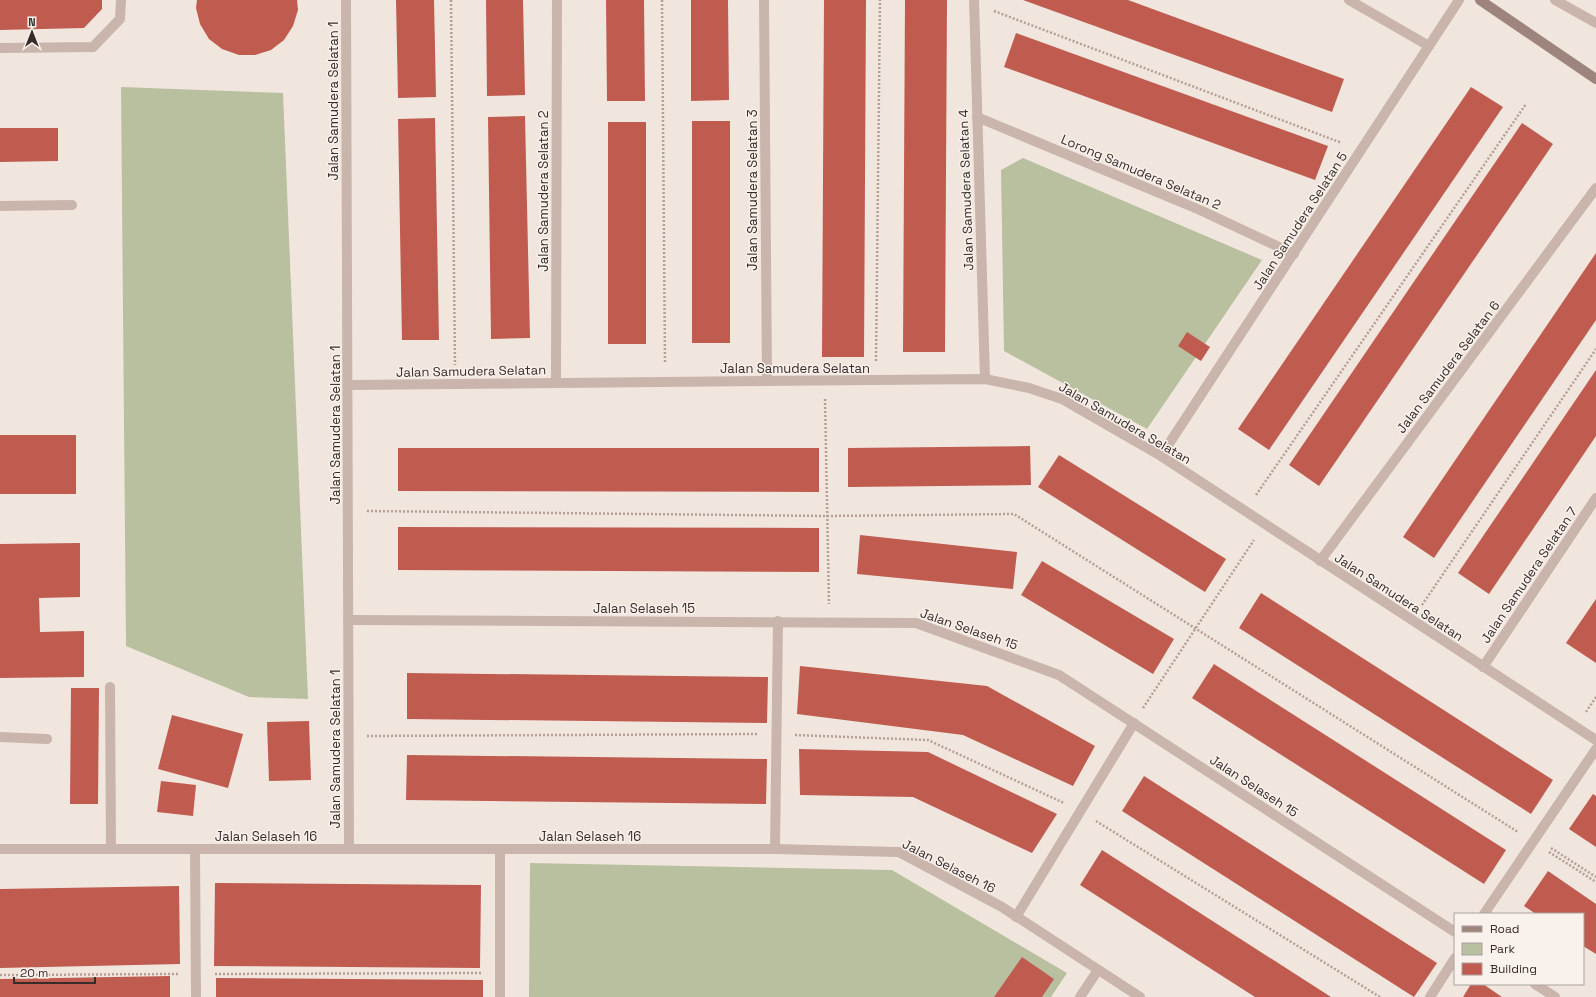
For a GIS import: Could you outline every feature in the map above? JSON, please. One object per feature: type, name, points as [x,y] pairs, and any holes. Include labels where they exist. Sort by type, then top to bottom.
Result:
[{"type":"street","points":[[0,48],[94,47],[120,19],[121,0]]},
{"type":"street","name":"Jalan Samudera Selatan 1","points":[[346,0],[349,849]]},
{"type":"street","name":"Jalan Samudera Selatan 2","points":[[556,0],[556,383]]},
{"type":"street","name":"Jalan Samudera Selatan 3","points":[[764,0],[767,380]]},
{"type":"street","points":[[1349,0],[1429,46]]},
{"type":"street","name":"Jalan Samudera Selatan 5","points":[[1161,456],[1459,0]]},
{"type":"street","points":[[1480,0],[1596,79]]},
{"type":"street","points":[[1555,0],[1596,24]]},
{"type":"street","name":"Jalan Samudera Selatan 4","points":[[974,2],[984,379]]},
{"type":"street","name":"Lorong Samudera Selatan 2","points":[[977,117],[1200,210],[1294,254]]},
{"type":"street","name":"Jalan Samudera Selatan 6","points":[[1320,561],[1596,188]]},
{"type":"street","points":[[0,206],[72,205]]},
{"type":"street","name":"Jalan Samudera Selatan","points":[[348,385],[984,379],[1029,388],[1062,399],[1161,456],[1244,512],[1596,740]]},
{"type":"street","name":"Jalan Samudera Selatan 7","points":[[1483,667],[1596,498]]},
{"type":"street","name":"Jalan Selaseh 15","points":[[348,620],[778,621],[916,623],[1059,675],[1454,931]]},
{"type":"street","points":[[775,849],[778,621]]},
{"type":"street","points":[[110,687],[112,849]]},
{"type":"street","points":[[1016,917],[1134,723]]},
{"type":"street","points":[[0,737],[47,739]]},
{"type":"street","points":[[1485,913],[1596,749]]},
{"type":"street","name":"Jalan Selaseh 16","points":[[0,849],[775,849],[899,852],[1016,917],[1140,997]]},
{"type":"street","points":[[195,849],[196,997]]},
{"type":"street","points":[[500,849],[500,997]]},
{"type":"street","points":[[1430,997],[1454,960]]},
{"type":"street","points":[[1080,997],[1098,970]]},
{"type":"street","points":[[1537,985],[1555,997]]},
{"type":"path","points":[[451,0],[455,385]]},
{"type":"path","points":[[662,0],[665,382]]},
{"type":"path","points":[[876,380],[880,0]]},
{"type":"path","points":[[974,2],[1362,150]]},
{"type":"path","points":[[1244,512],[1526,104]]},
{"type":"path","points":[[1411,620],[1596,349]]},
{"type":"path","points":[[825,381],[830,622]]},
{"type":"path","points":[[348,510],[827,516],[1014,514],[1534,840],[1596,877]]},
{"type":"path","points":[[1134,723],[1264,525]]},
{"type":"path","points":[[348,736],[776,734],[928,740],[1080,811],[1380,997]]},
{"type":"path","points":[[1534,840],[1596,882]]},
{"type":"path","points":[[0,974],[500,972]]},
{"type":"green space","points":[[121,87],[283,93],[308,699],[249,697],[126,646]]},
{"type":"green space","points":[[1023,158],[1262,260],[1147,429],[1004,351],[1001,170]]},
{"type":"green space","points":[[530,863],[892,870],[1067,973],[1051,997],[529,997]]},
{"type":"building","points":[[0,0],[102,0],[102,9],[84,28],[0,30]]},
{"type":"building","points":[[197,0],[297,0],[298,10],[293,26],[284,40],[271,50],[255,55],[239,55],[222,49],[209,39],[200,24],[196,8]]},
{"type":"building","points":[[396,0],[434,0],[436,97],[398,98]]},
{"type":"building","points":[[486,0],[523,0],[525,95],[487,96]]},
{"type":"building","points":[[606,0],[644,0],[645,101],[607,101]]},
{"type":"building","points":[[691,0],[728,0],[729,100],[691,101]]},
{"type":"building","points":[[824,0],[866,0],[864,357],[822,357]]},
{"type":"building","points":[[905,0],[947,0],[945,352],[903,352]]},
{"type":"building","points":[[1023,0],[1128,0],[1344,79],[1332,112]]},
{"type":"building","points":[[1016,33],[1328,146],[1315,180],[1004,67]]},
{"type":"building","points":[[1471,87],[1503,107],[1269,450],[1238,429]]},
{"type":"building","points":[[525,116],[530,338],[491,339],[488,117]]},
{"type":"building","points":[[435,118],[439,340],[402,340],[398,119]]},
{"type":"building","points":[[692,121],[730,121],[730,343],[692,343]]},
{"type":"building","points":[[608,122],[646,122],[646,344],[608,344]]},
{"type":"building","points":[[1522,123],[1553,144],[1319,486],[1289,465]]},
{"type":"building","points":[[0,128],[58,128],[58,161],[0,162]]},
{"type":"building","points":[[1596,253],[1596,320],[1434,558],[1403,537]]},
{"type":"building","points":[[1187,332],[1210,347],[1201,361],[1178,346]]},
{"type":"building","points":[[1596,370],[1596,436],[1489,594],[1458,573]]},
{"type":"building","points":[[0,435],[76,435],[76,494],[0,494]]},
{"type":"building","points":[[1030,446],[1031,485],[848,487],[848,448]]},
{"type":"building","points":[[398,448],[819,448],[819,492],[398,491]]},
{"type":"building","points":[[1059,455],[1226,559],[1205,592],[1038,487]]},
{"type":"building","points":[[398,527],[819,528],[819,572],[398,570]]},
{"type":"building","points":[[860,535],[1017,552],[1013,589],[857,574]]},
{"type":"building","points":[[80,543],[80,597],[39,598],[40,632],[84,631],[84,677],[0,678],[0,544]]},
{"type":"building","points":[[1042,561],[1174,639],[1153,674],[1021,595]]},
{"type":"building","points":[[1261,593],[1553,780],[1531,814],[1239,628]]},
{"type":"building","points":[[1596,599],[1596,663],[1566,643]]},
{"type":"building","points":[[1214,664],[1506,850],[1484,884],[1192,698]]},
{"type":"building","points":[[800,666],[987,686],[1095,746],[1073,786],[963,735],[797,714]]},
{"type":"building","points":[[407,673],[768,677],[767,723],[407,719]]},
{"type":"building","points":[[71,688],[99,688],[98,804],[70,804]]},
{"type":"building","points":[[172,715],[243,734],[228,788],[158,769]]},
{"type":"building","points":[[309,721],[311,780],[269,781],[267,722]]},
{"type":"building","points":[[799,749],[928,752],[1057,814],[1032,853],[913,797],[800,795]]},
{"type":"building","points":[[407,755],[767,759],[766,804],[406,800]]},
{"type":"building","points":[[1144,776],[1437,963],[1414,997],[1122,811]]},
{"type":"building","points":[[161,781],[196,785],[193,816],[157,812]]},
{"type":"building","points":[[1593,794],[1596,796],[1596,847],[1569,829]]},
{"type":"building","points":[[1102,850],[1331,997],[1255,997],[1080,885]]},
{"type":"building","points":[[1548,871],[1596,904],[1596,954],[1584,947],[1584,913],[1534,913],[1524,906]]},
{"type":"building","points":[[215,883],[481,885],[480,968],[214,966]]},
{"type":"building","points":[[179,886],[180,964],[0,968],[0,889]]},
{"type":"building","points":[[1022,957],[1054,979],[1042,997],[994,997]]},
{"type":"building","points":[[170,976],[170,997],[0,997],[0,979]]},
{"type":"building","points":[[216,978],[483,980],[483,997],[216,997]]},
{"type":"building","points":[[1470,985],[1484,985],[1502,997],[1463,997]]}]
